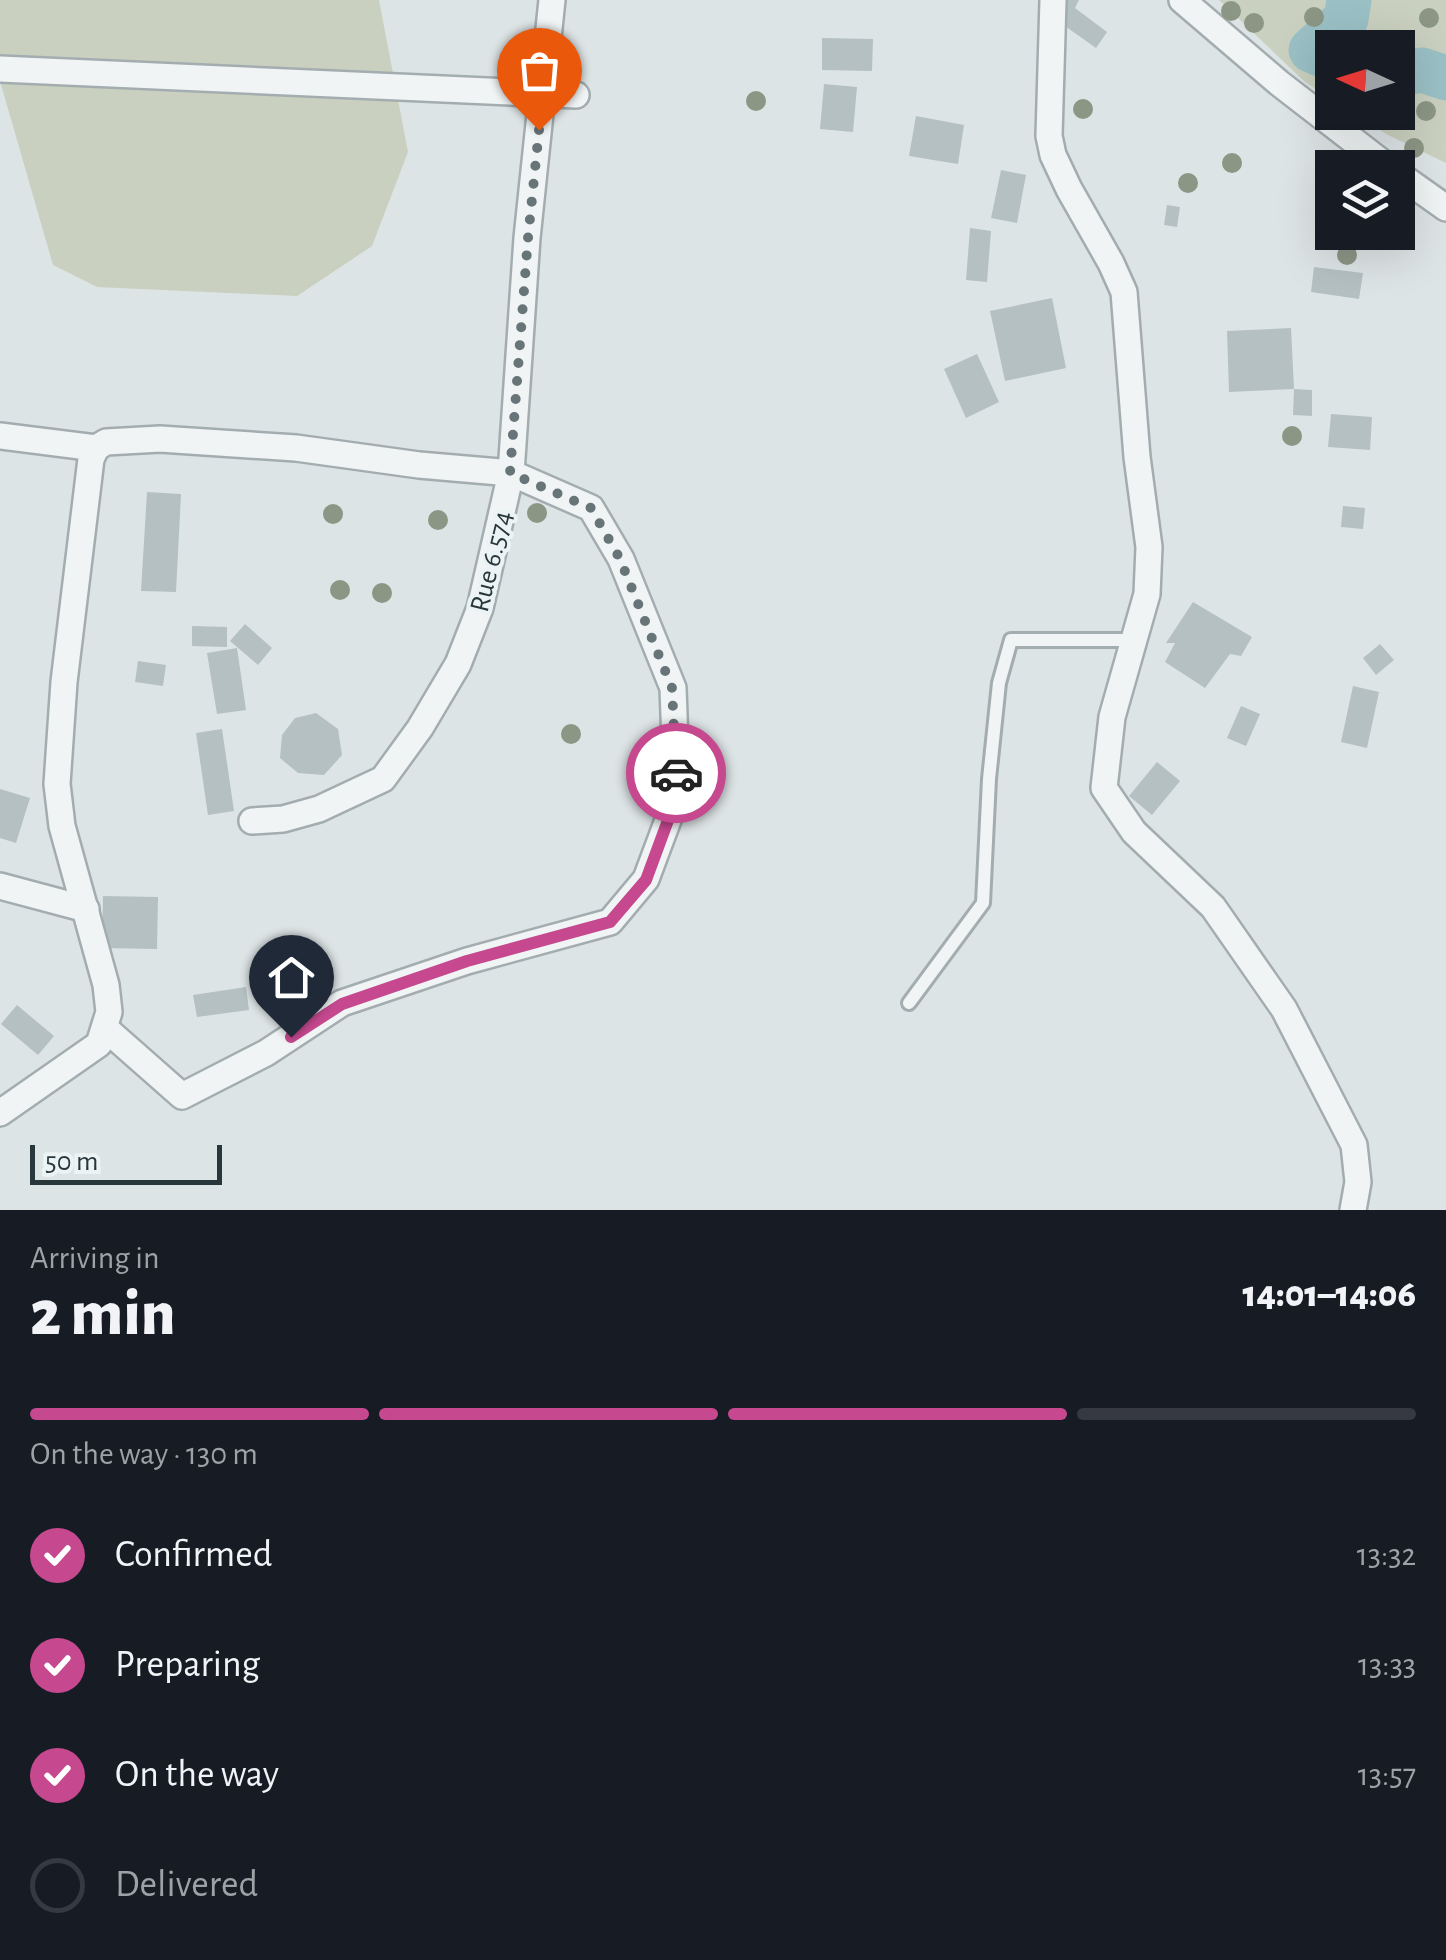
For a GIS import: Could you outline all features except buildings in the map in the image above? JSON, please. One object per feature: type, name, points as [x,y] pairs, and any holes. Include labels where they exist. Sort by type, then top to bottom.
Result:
[{"type":"street","name":"Rue 6.574","points":[[252,822],[318,810],[383,779],[420,728],[458,664],[480,608],[510,473],[552,0]]},
{"type":"street","points":[[1053,0],[1048,124],[1053,155],[1124,292],[1136,458],[1148,547],[1148,594],[1112,717],[1104,788],[1134,832],[1214,907],[1284,1009],[1354,1145],[1358,1182],[1352,1210]]},
{"type":"street","points":[[1182,0],[1366,150]]},
{"type":"street","points":[[0,69],[576,95]]},
{"type":"street","points":[[1415,186],[1446,208]]},
{"type":"street","points":[[0,436],[96,448]]},
{"type":"street","points":[[0,1114],[99,1044],[106,1029],[109,1003],[62,826],[57,784],[64,682],[90,459],[96,448],[106,442],[160,439],[296,448],[510,473],[591,508],[620,559],[672,688],[677,796],[646,880],[610,922],[467,961],[342,1004],[266,1053],[182,1096],[106,1029]]},
{"type":"street","points":[[0,886],[86,909]]},
{"type":"lane","points":[[910,1003],[982,902],[999,684],[1011,640],[1136,640]]},
{"type":"green space","points":[[0,0],[379,0],[408,152],[372,246],[297,296],[97,287],[53,265],[0,81]]},
{"type":"green space","points":[[1219,0],[1446,0],[1446,163],[1380,130],[1415,130],[1415,30],[1315,30],[1315,88]]},
{"type":"waterway","points":[[1334,30],[1346,19],[1349,0]]},
{"type":"waterway","points":[[1315,46],[1311,50],[1315,52]]},
{"type":"waterway","points":[[1415,71],[1446,78]]},
{"type":"way so far","points":[[539,130],[510,473],[591,508],[620,559],[672,688],[676,773]]},
{"type":"route","points":[[291,1037],[342,1004],[467,961],[610,922],[646,880],[677,796],[676,773]]}]
